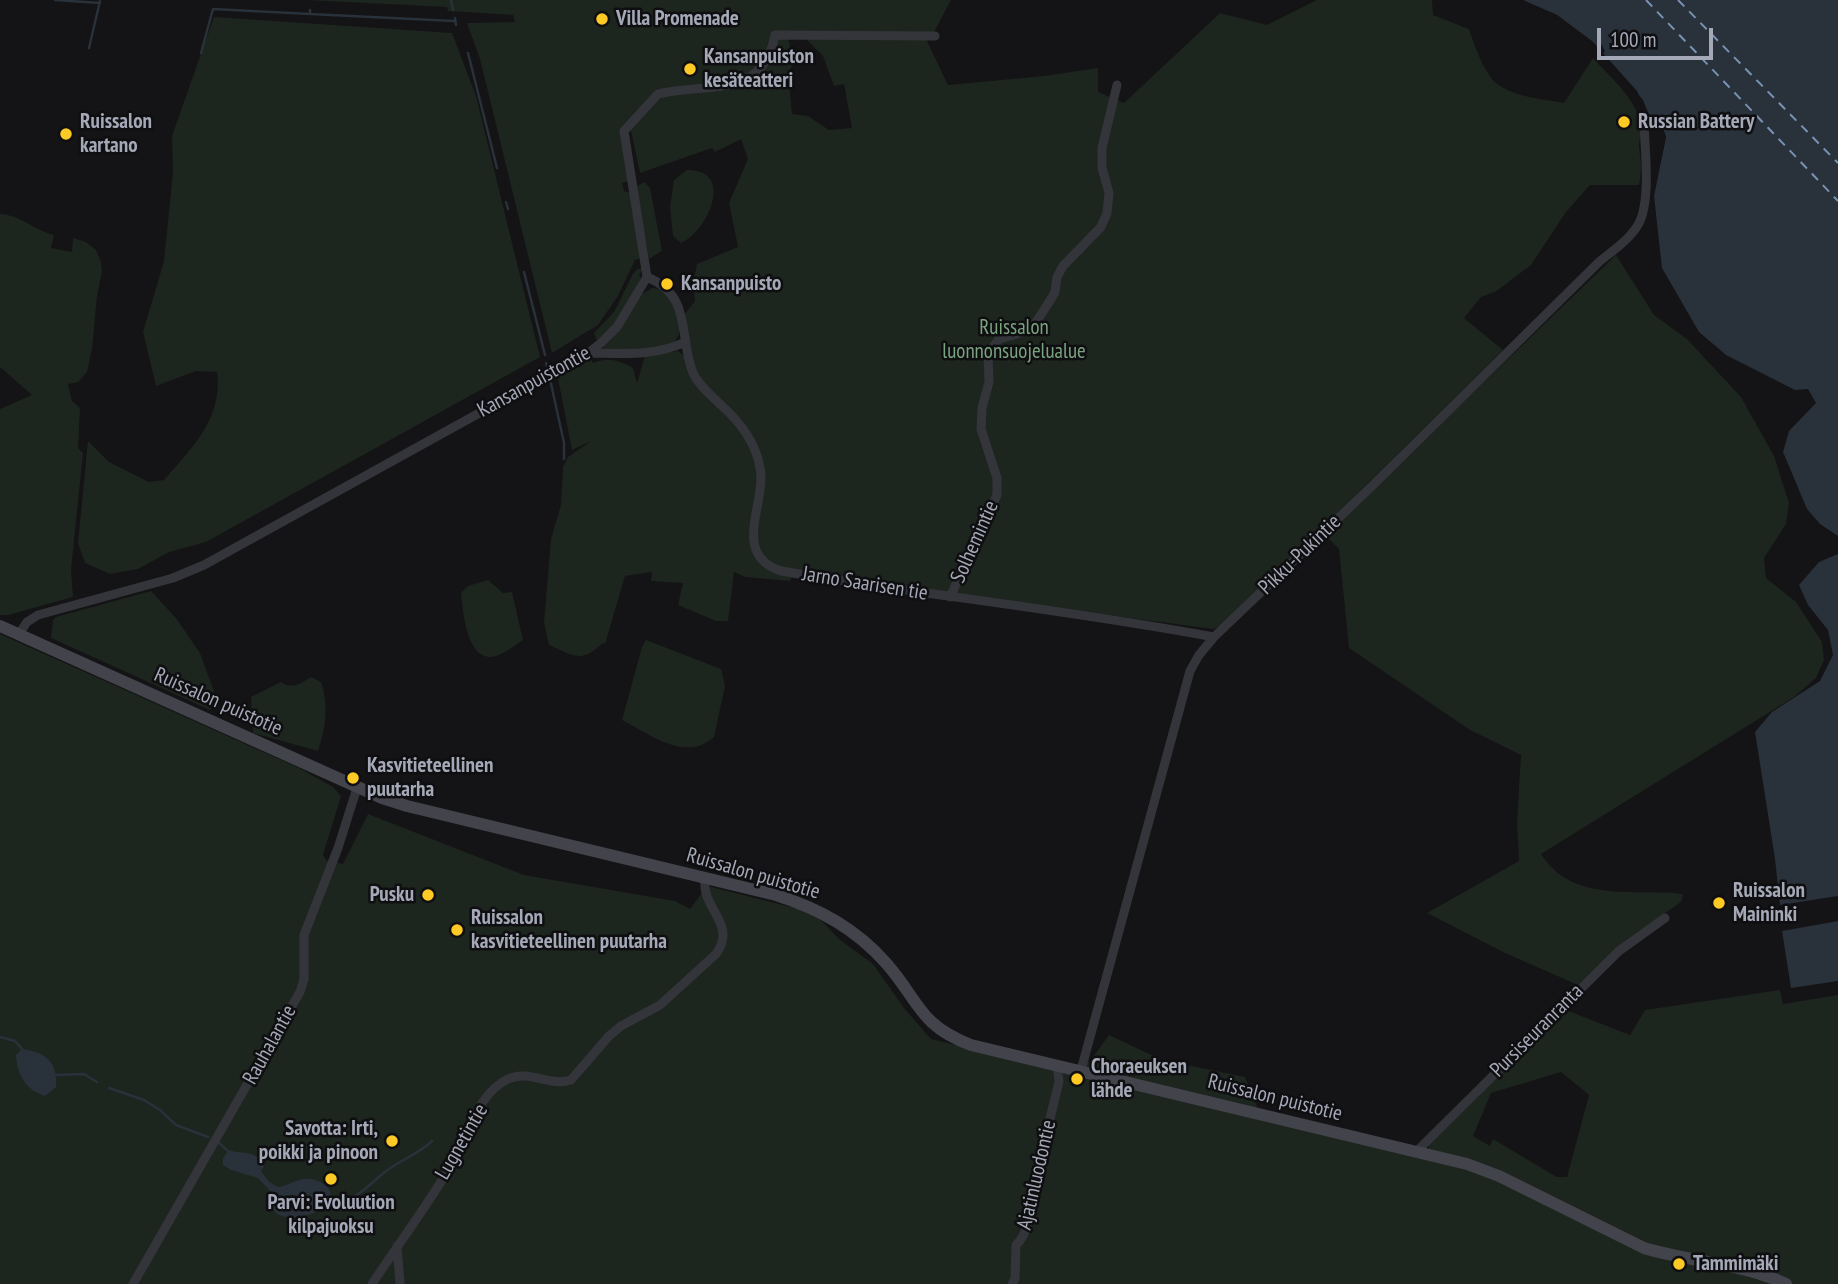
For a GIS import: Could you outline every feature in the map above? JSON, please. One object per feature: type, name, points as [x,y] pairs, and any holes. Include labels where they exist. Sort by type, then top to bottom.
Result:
[{"type":"street","points":[[647,277],[624,131],[658,94],[704,90],[754,75],[771,56],[775,35],[935,36]]},
{"type":"street","name":"Solhemintie","points":[[950,597],[997,495],[997,478],[981,429],[980,414],[989,382],[988,354],[999,339],[1031,330],[1051,299],[1063,267],[1101,227],[1107,213],[1109,193],[1102,168],[1102,149],[1117,85]]},
{"type":"street","name":"Pikku-Pukintie","points":[[1081,1070],[1190,671],[1199,654],[1600,261],[1636,229],[1643,211],[1644,198],[1644,125]]},
{"type":"street","name":"Jarno Saarisen tie","points":[[647,277],[660,284],[674,298],[683,316],[685,342],[699,383],[733,416],[755,451],[762,488],[756,507],[752,538],[757,552],[769,567],[874,587],[1000,603],[1214,638]]},
{"type":"street","name":"Kansanpuistontie","points":[[19,634],[27,622],[38,615],[173,578],[204,565],[588,353],[617,327],[647,277]]},
{"type":"street","points":[[588,353],[649,353],[665,351],[685,342]]},
{"type":"street","name":"Ruissalon puistotie","points":[[0,626],[281,751],[357,788],[407,806],[776,895],[815,908],[846,927],[874,951],[898,979],[920,1012],[937,1028],[971,1045],[1467,1164],[1499,1176],[1644,1248],[1764,1275],[1786,1284]]},
{"type":"street","name":"Rauhalantie","points":[[133,1284],[299,992],[304,979],[304,935],[338,848],[357,788]]},
{"type":"street","name":"Lugnetintie","points":[[372,1284],[455,1158],[478,1111],[499,1085],[507,1080],[527,1076],[571,1080],[609,1036],[621,1026],[660,1005],[716,954],[721,947],[724,930],[706,898],[705,879]]},
{"type":"street","name":"Pursiseuranranta","points":[[1416,1152],[1619,951],[1665,918]]},
{"type":"street","name":"Ajatinluodontie","points":[[1012,1284],[1015,1279],[1016,1245],[1021,1241],[1031,1209],[1031,1195],[1059,1082],[1057,1065]]},
{"type":"street","points":[[397,1246],[400,1284]]},
{"type":"green space","name":"Ruissalon luonnonsuojelualue","points":[[306,0],[951,0],[927,41],[948,85],[1098,68],[1098,92],[1124,103],[1220,13],[1267,25],[1317,0],[1432,0],[1433,15],[1469,29],[1488,73],[1496,83],[1511,91],[1564,103],[1593,58],[1622,88],[1638,115],[1641,128],[1640,179],[1639,185],[1590,185],[1566,212],[1531,265],[1495,292],[1481,297],[1464,318],[1503,350],[1225,624],[1213,629],[794,573],[790,581],[745,577],[734,572],[728,621],[716,621],[678,605],[683,583],[651,581],[652,572],[625,576],[605,644],[589,654],[577,656],[549,645],[544,623],[551,539],[561,505],[563,467],[568,457],[591,441],[572,450],[557,373],[581,359],[590,357],[593,363],[613,360],[633,368],[637,383],[645,356],[678,351],[691,357],[685,314],[695,301],[693,284],[697,264],[738,247],[729,203],[748,159],[741,139],[715,152],[712,148],[640,173],[631,131],[621,133],[629,181],[622,183],[624,191],[630,193],[641,258],[635,260],[618,296],[598,325],[552,353],[480,59],[467,23],[515,22],[513,15],[448,11],[447,7]],"holes":[[[788,38],[805,38],[823,56],[834,86],[844,84],[852,128],[829,130],[808,116],[792,114],[788,73],[794,63]]]},
{"type":"green space","points":[[214,17],[452,33],[476,96],[540,357],[206,542],[169,552],[138,569],[110,574],[85,563],[78,543],[88,441],[109,462],[149,482],[164,480],[203,431],[215,404],[218,389],[217,372],[196,371],[156,386],[143,332],[164,261],[173,172],[172,136]]},
{"type":"green space","points":[[687,170],[702,172],[710,179],[714,189],[708,214],[701,226],[681,243],[673,236],[670,207],[674,180]]},
{"type":"green space","points":[[644,182],[650,188],[662,251],[649,259],[636,187]]},
{"type":"green space","points":[[0,214],[14,217],[54,235],[51,248],[72,252],[73,238],[86,242],[96,250],[102,272],[87,372],[78,382],[68,384],[72,401],[80,408],[78,448],[83,453],[71,570],[73,597],[8,615],[0,615],[0,409],[32,395],[0,367]]},
{"type":"green space","points":[[1616,255],[1654,315],[1687,339],[1741,397],[1774,456],[1789,503],[1786,524],[1764,558],[1766,578],[1796,602],[1822,642],[1824,660],[1816,678],[1794,697],[1541,854],[1554,870],[1587,887],[1625,892],[1683,894],[1681,902],[1626,941],[1578,985],[1505,953],[1427,913],[1519,861],[1517,821],[1521,755],[1470,730],[1349,648],[1339,549],[1325,535]]},
{"type":"green space","points":[[637,269],[642,269],[641,276],[629,304],[618,320],[597,341],[594,333],[614,312]]},
{"type":"green space","points":[[652,288],[667,295],[677,311],[680,329],[678,337],[673,343],[658,348],[602,349],[618,332],[640,295]]},
{"type":"green space","points":[[488,580],[503,593],[512,592],[523,640],[502,654],[488,657],[473,646],[465,624],[461,593],[468,586]]},
{"type":"green space","points":[[151,591],[176,618],[200,653],[215,694],[210,710],[51,638],[53,620],[56,617]]},
{"type":"green space","points":[[0,634],[299,768],[333,787],[341,796],[323,855],[326,860],[343,864],[368,814],[524,875],[675,901],[690,909],[707,886],[799,909],[819,918],[839,939],[873,964],[904,1008],[931,1039],[1054,1069],[1090,1061],[1109,1035],[1162,1060],[1245,1077],[1263,1121],[1421,1157],[1429,1149],[1429,1145],[1566,1010],[1630,1035],[1645,1010],[1780,990],[1783,1004],[1838,995],[1838,1284],[0,1284]],"holes":[[[1561,1072],[1589,1095],[1567,1177],[1557,1177],[1493,1139],[1490,1146],[1473,1136],[1491,1093]]]},
{"type":"green space","points":[[646,640],[721,669],[725,686],[714,737],[703,744],[680,747],[668,744],[622,720]]},
{"type":"green space","points":[[311,677],[321,682],[326,708],[325,725],[318,751],[253,733],[251,697],[281,682],[293,686]]},
{"type":"shaded area","points":[[1523,0],[1838,0],[1838,536],[1820,524],[1807,509],[1783,452],[1789,431],[1816,403],[1808,389],[1795,390],[1726,355],[1699,332],[1662,268],[1654,196],[1666,137],[1664,131],[1651,120],[1637,91],[1592,41],[1557,15]]},
{"type":"shaded area","points":[[1838,554],[1838,896],[1780,905],[1755,732],[1772,712],[1820,681],[1833,655],[1828,630],[1808,605],[1799,585],[1819,562]]},
{"type":"shaded area","points":[[1838,921],[1838,981],[1791,988],[1782,931]]},
{"type":"shaded area","points":[[22,1049],[44,1056],[55,1071],[56,1087],[45,1096],[28,1086],[18,1069],[16,1055]]},
{"type":"shaded area","points":[[229,1150],[257,1157],[264,1166],[261,1171],[269,1182],[278,1187],[304,1179],[322,1183],[330,1191],[329,1201],[318,1211],[304,1216],[281,1216],[271,1206],[273,1194],[258,1178],[223,1165],[223,1158]]},
{"type":"pier","points":[[1520,0],[1557,15],[1597,47],[1601,44],[1605,51],[1603,54],[1643,100],[1651,120],[1658,123],[1664,131],[1666,137],[1653,202],[1650,204],[1663,137],[1661,132],[1648,122],[1636,95],[1593,45],[1559,20]]},
{"type":"waterway","points":[[55,0],[100,3]]},
{"type":"waterway","points":[[451,0],[453,10]]},
{"type":"waterway","points":[[89,48],[100,1]]},
{"type":"waterway","points":[[201,53],[213,9],[310,14]]},
{"type":"waterway","points":[[310,10],[310,14],[454,21]]},
{"type":"waterway","points":[[455,18],[456,25]]},
{"type":"waterway","points":[[468,53],[497,168]]},
{"type":"waterway","points":[[506,202],[508,209]]},
{"type":"waterway","points":[[524,272],[545,355]]},
{"type":"waterway","points":[[546,363],[548,370]]},
{"type":"waterway","points":[[550,379],[564,443],[564,459]]},
{"type":"waterway","points":[[0,1037],[15,1041],[23,1050]]},
{"type":"waterway","points":[[54,1075],[84,1074],[97,1082]]},
{"type":"waterway","points":[[109,1088],[144,1100],[176,1125],[208,1137]]},
{"type":"waterway","points":[[326,1200],[354,1196],[432,1141]]},
{"type":"waterway","points":[[218,1142],[229,1152]]},
{"type":"ferry route","points":[[1646,0],[1838,201]]},
{"type":"ferry route","points":[[1678,0],[1838,163]]},
{"type":"place","name":"Villa Promenade","points":[[602,19]]},
{"type":"place","name":"Kansanpuiston kesäteatteri","points":[[690,69]]},
{"type":"place","name":"Russian Battery","points":[[1624,122]]},
{"type":"place","name":"Ruissalon kartano","points":[[66,134]]},
{"type":"place","name":"Kansanpuisto","points":[[667,284]]},
{"type":"place","name":"Kasvitieteellinen puutarha","points":[[353,778]]},
{"type":"place","name":"Pusku","points":[[428,895]]},
{"type":"place","name":"Ruissalon Maininki","points":[[1719,903]]},
{"type":"place","name":"Ruissalon kasvitieteellinen puutarha","points":[[457,930]]},
{"type":"place","name":"Choraeuksen lähde","points":[[1077,1079]]},
{"type":"place","name":"Savotta: Irti, poikki ja pinoon","points":[[392,1141]]},
{"type":"place","name":"Parvi: Evoluution kilpajuoksu","points":[[331,1179]]},
{"type":"place","name":"Tammimäki","points":[[1679,1264]]}]
